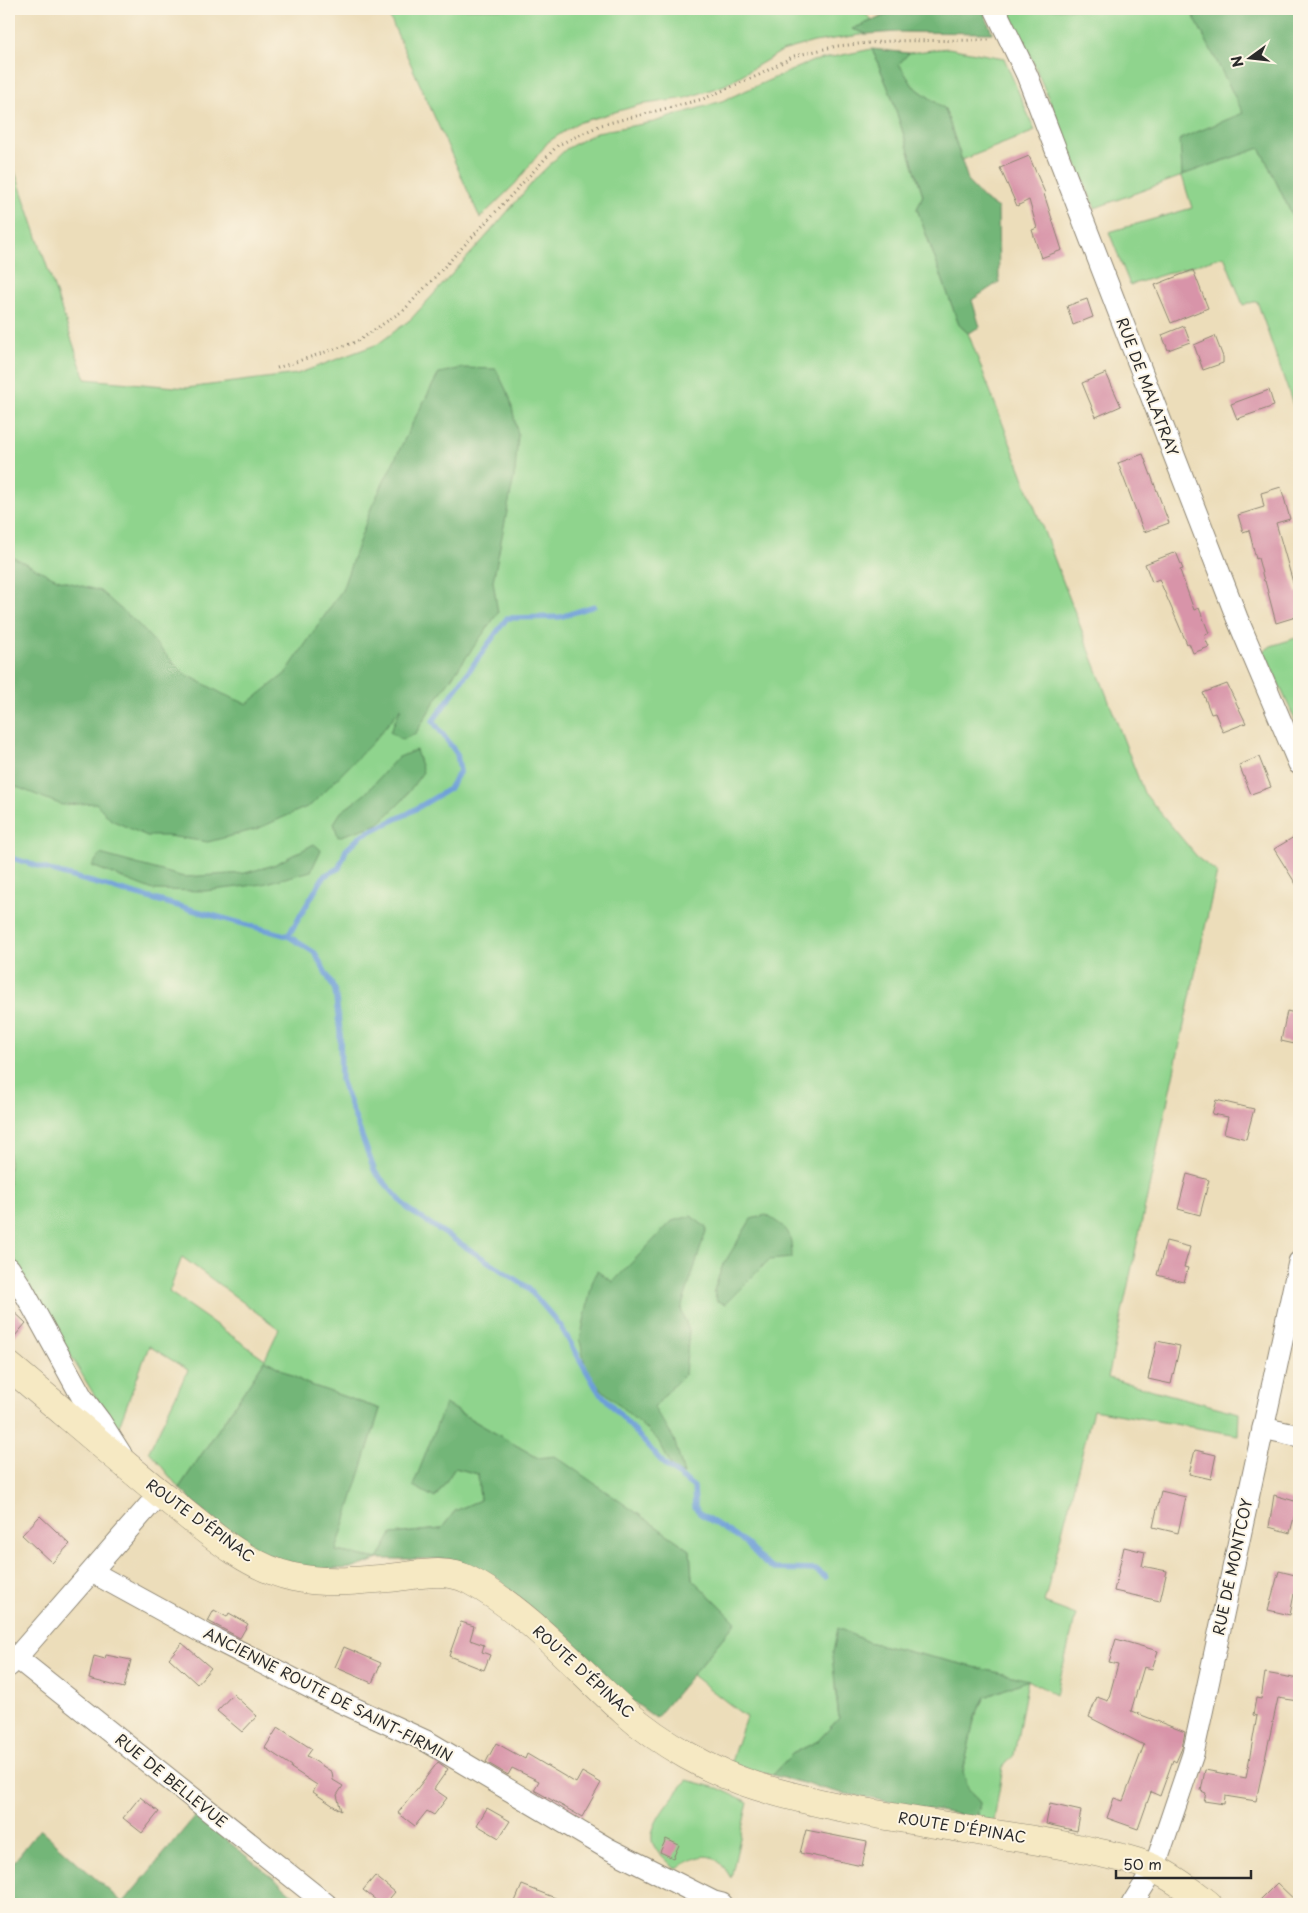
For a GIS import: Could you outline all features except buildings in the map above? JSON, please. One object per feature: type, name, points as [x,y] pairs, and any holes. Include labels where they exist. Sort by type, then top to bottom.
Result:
[{"type":"main road","name":"ROUTE D'ÉPINAC","points":[[9,1366],[196,1522],[260,1564],[287,1576],[315,1581],[339,1582],[444,1573],[464,1577],[488,1591],[520,1615],[627,1714],[654,1735],[715,1770],[752,1785],[826,1805],[1064,1845],[1125,1859],[1154,1869],[1178,1882],[1208,1904]]},
{"type":"street","name":"RUE DE MALATRAY","points":[[995,9],[1027,75],[1237,618],[1299,764]]},
{"type":"street","name":"RUE DE MONTCOY","points":[[1132,1904],[1154,1869],[1193,1754],[1299,1262]]},
{"type":"street","points":[[9,1268],[82,1397],[100,1421],[128,1467]]},
{"type":"street","points":[[1263,1428],[1299,1436]]},
{"type":"street","name":"RUE DE BELLEVUE","points":[[160,1493],[13,1662],[326,1904]]},
{"type":"street","name":"ANCIENNE ROUTE DE SAINT-FIRMIN","points":[[92,1572],[205,1634],[321,1693],[428,1742],[607,1848],[714,1902],[722,1904]]},
{"type":"path","points":[[277,368],[356,342],[404,310],[558,145],[583,132],[600,125],[703,99],[794,56],[837,46],[890,42],[1010,40]]},
{"type":"green space","points":[[386,9],[858,9],[873,20],[853,29],[867,34],[814,42],[782,51],[725,85],[686,98],[639,105],[577,123],[548,142],[515,184],[480,218]]},
{"type":"green space","points":[[894,9],[983,9],[992,33],[898,32],[867,34],[852,29],[886,15]]},
{"type":"green space","points":[[1008,9],[1190,9],[1244,113],[1181,139],[1182,175],[1260,147],[1299,230],[1299,422],[1257,301],[1243,305],[1224,256],[1130,285],[1109,232],[1192,208],[1182,176],[1095,208],[1028,50]]},
{"type":"green space","points":[[1190,9],[1299,9],[1299,230],[1260,148],[1182,175],[1180,139],[1243,113]]},
{"type":"green space","points":[[948,48],[1004,58],[1035,131],[962,160],[945,109],[913,86],[898,64],[909,53]]},
{"type":"green space","points":[[872,49],[891,95],[923,195],[917,209],[959,325],[968,333],[1144,793],[1199,859],[1217,872],[1108,1378],[1239,1413],[1238,1435],[1093,1410],[1044,1603],[1076,1615],[1056,1695],[1028,1680],[1014,1755],[1003,1767],[994,1821],[977,1818],[980,1803],[968,1788],[963,1772],[975,1716],[985,1697],[1027,1680],[868,1642],[838,1629],[835,1688],[839,1718],[818,1741],[792,1754],[772,1775],[730,1764],[746,1717],[692,1675],[736,1622],[692,1579],[690,1550],[555,1457],[538,1458],[445,1404],[434,1435],[435,1498],[455,1468],[478,1474],[480,1500],[455,1511],[441,1529],[392,1534],[379,1559],[335,1551],[380,1409],[305,1383],[265,1360],[179,1488],[149,1451],[188,1370],[149,1346],[117,1431],[9,1253],[9,154],[85,379],[187,388],[297,374],[378,344],[411,319],[539,175],[566,149],[597,132],[654,122],[722,101],[813,61]],"holes":[[[182,1257],[279,1329],[265,1359],[169,1292]]]},
{"type":"green space","points":[[872,49],[909,53],[899,64],[913,86],[945,109],[969,183],[984,199],[998,208],[999,282],[972,300],[980,327],[968,333],[959,325],[917,209],[923,195],[891,95]]},
{"type":"green space","points":[[463,368],[496,369],[510,398],[518,435],[515,472],[493,581],[498,613],[435,701],[416,733],[402,740],[390,732],[401,708],[374,741],[311,805],[257,829],[208,842],[168,836],[147,836],[111,820],[96,803],[62,805],[9,784],[9,555],[57,579],[100,591],[138,624],[182,672],[223,694],[247,704],[285,674],[342,590],[371,508],[439,373]]},
{"type":"green space","points":[[1299,637],[1299,721],[1296,722],[1264,651],[1271,646]]},
{"type":"green space","points":[[416,750],[423,772],[402,801],[378,824],[338,837],[334,823],[341,812],[365,794],[397,758]]},
{"type":"green space","points":[[314,844],[321,850],[311,871],[263,884],[205,891],[153,890],[92,866],[100,854],[184,877],[245,873],[274,865]]},
{"type":"green space","points":[[766,1215],[788,1232],[792,1258],[769,1260],[725,1304],[717,1301],[714,1290],[722,1267],[751,1219]]},
{"type":"green space","points":[[691,1216],[707,1228],[681,1309],[689,1331],[685,1374],[654,1408],[674,1439],[684,1474],[674,1472],[658,1440],[587,1376],[580,1340],[592,1283],[597,1271],[613,1282],[672,1221]]},
{"type":"green space","points":[[265,1360],[305,1383],[380,1409],[336,1551],[378,1559],[392,1534],[441,1529],[455,1511],[480,1500],[478,1474],[455,1468],[435,1498],[413,1486],[445,1404],[538,1458],[555,1456],[690,1550],[692,1579],[736,1622],[656,1718],[623,1694],[496,1577],[449,1559],[379,1559],[354,1568],[312,1570],[264,1554],[212,1519],[179,1488]]},
{"type":"green space","points":[[838,1628],[868,1642],[1029,1680],[985,1697],[975,1716],[963,1772],[968,1788],[980,1803],[977,1818],[841,1793],[772,1775],[792,1754],[818,1741],[839,1718],[832,1657]]},
{"type":"green space","points":[[687,1780],[718,1788],[748,1802],[731,1878],[719,1862],[707,1856],[693,1859],[675,1869],[654,1846],[652,1839],[653,1830],[657,1821],[669,1802]]},
{"type":"green space","points":[[196,1815],[305,1904],[9,1904],[9,1868],[40,1829],[123,1903]]},
{"type":"waterway","points":[[288,936],[324,876],[339,868],[346,850],[362,835],[407,814],[449,789],[460,771],[457,754],[433,721],[507,618],[560,617],[594,606]]},
{"type":"waterway","points":[[9,857],[62,874],[288,936],[315,953],[335,990],[340,1032],[341,1080],[375,1172],[409,1210],[527,1287],[560,1325],[597,1389],[665,1465],[694,1487],[695,1507],[701,1514],[746,1543],[766,1564],[774,1569],[816,1570],[825,1577]]}]
